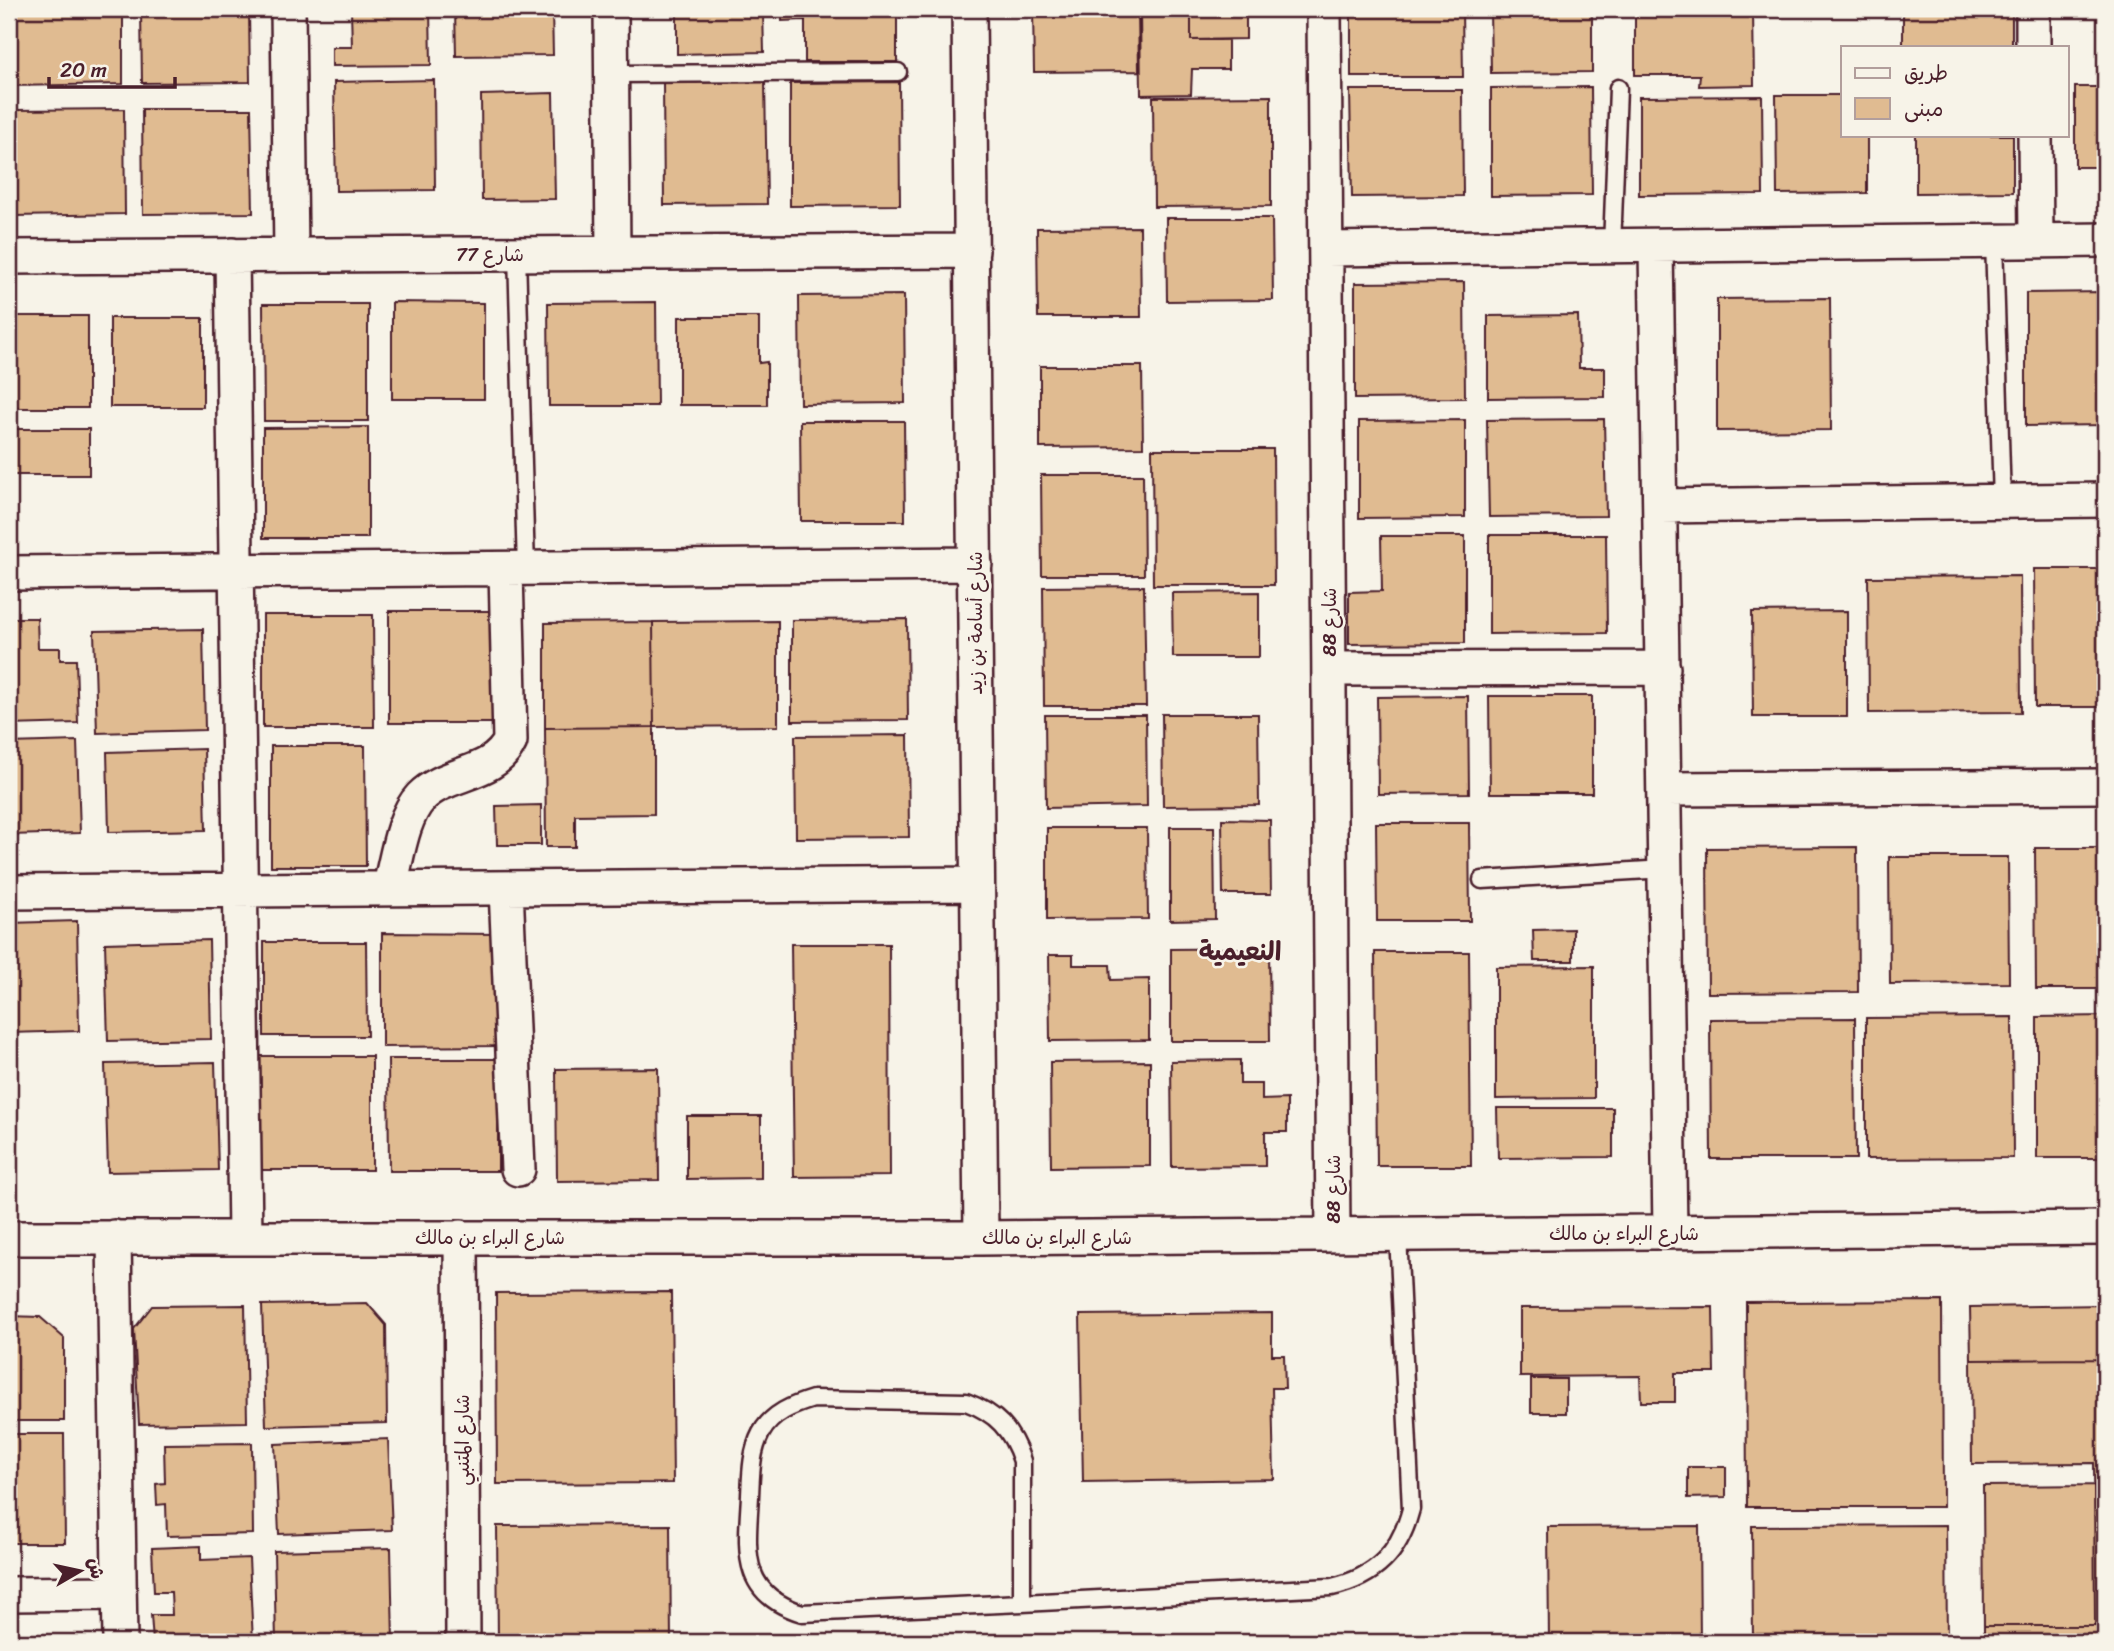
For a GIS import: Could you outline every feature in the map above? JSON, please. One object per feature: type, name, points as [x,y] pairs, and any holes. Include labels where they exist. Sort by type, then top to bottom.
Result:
[{"type":"street","points":[[288,9],[291,255]]},
{"type":"street","points":[[611,9],[613,253]]},
{"type":"street","name":"شارع أسامة بن زيد","points":[[969,9],[981,1238]]},
{"type":"street","name":"شارع 88","points":[[1324,9],[1333,1235]]},
{"type":"street","points":[[2033,9],[2034,46]]},
{"type":"street","points":[[2035,136],[2036,240]]},
{"type":"street","points":[[1326,249],[2105,240]]},
{"type":"street","points":[[1656,247],[1670,1232]]},
{"type":"street","name":"شارع 77","points":[[9,257],[972,251]]},
{"type":"street","points":[[232,255],[245,1237]]},
{"type":"street","points":[[1661,506],[2105,500]]},
{"type":"street","points":[[9,573],[975,564]]},
{"type":"street","points":[[389,888],[409,818],[421,797],[431,789],[497,760],[510,741],[516,569]]},
{"type":"street","points":[[1329,669],[1663,668]]},
{"type":"street","points":[[1664,789],[2105,786]]},
{"type":"street","points":[[9,892],[978,884]]},
{"type":"street","points":[[506,888],[518,1169]]},
{"type":"street","name":"شارع البراء بن مالك","points":[[9,1238],[981,1238],[2105,1228]]},
{"type":"street","points":[[114,1237],[120,1642]]},
{"type":"street","name":"شارع المتنبي","points":[[461,1237],[463,1642]]},
{"type":"street","points":[[9,1594],[119,1593]]},
{"type":"lane","points":[[612,74],[898,72]]},
{"type":"lane","points":[[1612,247],[1618,88]]},
{"type":"lane","points":[[1994,240],[2002,502]]},
{"type":"lane","points":[[516,569],[517,254]]},
{"type":"lane","points":[[1482,880],[1665,869]]},
{"type":"lane","points":[[1022,1603],[1022,1461],[1016,1440],[1003,1423],[986,1409],[965,1402],[944,1400],[813,1399],[793,1405],[776,1416],[762,1431],[754,1451],[751,1471],[748,1560],[760,1587],[783,1607],[802,1613],[822,1613],[1022,1603],[1332,1587],[1355,1582],[1376,1570],[1393,1553],[1405,1532],[1411,1509],[1398,1234]]},
{"type":"building","points":[[10,9],[123,9],[123,84],[11,86]]},
{"type":"building","points":[[141,9],[249,9],[250,82],[142,83]]},
{"type":"building","points":[[351,9],[430,9],[431,65],[332,66],[332,47],[352,47]]},
{"type":"building","points":[[455,9],[552,9],[553,55],[456,56]]},
{"type":"building","points":[[677,9],[763,9],[764,52],[677,54]]},
{"type":"building","points":[[782,9],[897,9],[897,62],[805,62],[805,20],[782,21]]},
{"type":"building","points":[[1033,9],[1138,9],[1139,71],[1034,72]]},
{"type":"building","points":[[1140,9],[1191,9],[1191,40],[1228,40],[1228,69],[1192,69],[1191,94],[1141,95]]},
{"type":"building","points":[[1191,9],[1246,9],[1246,39],[1191,40]]},
{"type":"building","points":[[1351,9],[1462,9],[1463,77],[1351,77]]},
{"type":"building","points":[[1490,9],[1592,9],[1592,72],[1491,73]]},
{"type":"building","points":[[1635,9],[1753,9],[1754,85],[1699,86],[1700,75],[1635,75]]},
{"type":"building","points":[[1903,9],[2012,9],[2012,46],[1903,46]]},
{"type":"building","points":[[434,80],[435,190],[336,191],[334,82]]},
{"type":"building","points":[[765,81],[767,204],[664,205],[663,82]]},
{"type":"building","points":[[899,82],[900,205],[790,206],[790,83]]},
{"type":"building","points":[[1591,87],[1592,195],[1491,196],[1491,88]]},
{"type":"building","points":[[2075,87],[2105,87],[2105,167],[2075,167]]},
{"type":"building","points":[[1350,90],[1462,90],[1463,196],[1352,197]]},
{"type":"building","points":[[553,93],[555,199],[482,200],[481,95]]},
{"type":"building","points":[[1776,95],[1841,95],[1841,136],[1867,136],[1867,193],[1777,194]]},
{"type":"building","points":[[1271,96],[1271,206],[1154,207],[1153,97]]},
{"type":"building","points":[[1762,96],[1763,194],[1639,195],[1639,97]]},
{"type":"building","points":[[124,109],[125,214],[15,216],[14,110]]},
{"type":"building","points":[[142,109],[251,109],[253,213],[143,214]]},
{"type":"building","points":[[1916,136],[2013,136],[2013,192],[1916,193]]},
{"type":"building","points":[[1166,218],[1272,218],[1273,300],[1167,301]]},
{"type":"building","points":[[1140,227],[1141,317],[1038,317],[1037,228]]},
{"type":"building","points":[[1464,282],[1465,398],[1355,399],[1355,283]]},
{"type":"building","points":[[2105,292],[2105,425],[2026,426],[2026,293]]},
{"type":"building","points":[[904,295],[905,403],[800,404],[799,296]]},
{"type":"building","points":[[1830,298],[1831,430],[1717,431],[1717,299]]},
{"type":"building","points":[[392,302],[484,303],[484,399],[392,399]]},
{"type":"building","points":[[656,302],[657,406],[549,406],[548,303]]},
{"type":"building","points":[[263,304],[368,304],[368,421],[264,421]]},
{"type":"building","points":[[1578,315],[1579,368],[1605,368],[1605,397],[1488,398],[1488,316]]},
{"type":"building","points":[[9,316],[88,316],[88,408],[9,408]]},
{"type":"building","points":[[679,317],[759,317],[759,363],[767,362],[767,405],[679,405]]},
{"type":"building","points":[[110,318],[203,318],[203,407],[110,407]]},
{"type":"building","points":[[1040,366],[1142,366],[1143,447],[1040,448]]},
{"type":"building","points":[[1604,419],[1606,516],[1489,517],[1487,420]]},
{"type":"building","points":[[1465,420],[1465,517],[1359,518],[1359,421]]},
{"type":"building","points":[[800,421],[904,421],[905,521],[801,521]]},
{"type":"building","points":[[368,427],[368,538],[263,538],[263,428]]},
{"type":"building","points":[[9,429],[89,429],[89,475],[9,475]]},
{"type":"building","points":[[1152,449],[1273,449],[1274,585],[1153,585]]},
{"type":"building","points":[[1041,475],[1143,475],[1144,575],[1042,575]]},
{"type":"building","points":[[1489,535],[1606,535],[1607,633],[1489,634]]},
{"type":"building","points":[[1381,536],[1465,536],[1465,643],[1349,644],[1349,592],[1382,591]]},
{"type":"building","points":[[2034,569],[2105,569],[2105,707],[2035,707]]},
{"type":"building","points":[[2020,576],[2021,712],[1869,713],[1868,577]]},
{"type":"building","points":[[1144,586],[1146,706],[1044,706],[1043,587]]},
{"type":"building","points":[[1259,592],[1259,657],[1173,657],[1172,593]]},
{"type":"building","points":[[389,611],[500,611],[500,723],[389,723]]},
{"type":"building","points":[[1847,611],[1847,717],[1753,717],[1752,612]]},
{"type":"building","points":[[263,615],[373,615],[374,727],[263,727]]},
{"type":"building","points":[[9,618],[37,618],[38,648],[60,648],[60,660],[76,660],[78,723],[9,725]]},
{"type":"building","points":[[907,619],[908,720],[792,721],[792,620]]},
{"type":"building","points":[[778,621],[778,726],[654,727],[653,622]]},
{"type":"building","points":[[653,622],[654,727],[545,728],[545,623]]},
{"type":"building","points":[[203,629],[205,730],[97,733],[94,631]]},
{"type":"building","points":[[1468,696],[1469,793],[1378,794],[1377,697]]},
{"type":"building","points":[[1489,696],[1592,696],[1592,793],[1490,793]]},
{"type":"building","points":[[1162,714],[1258,714],[1259,805],[1163,806]]},
{"type":"building","points":[[1045,715],[1146,715],[1147,806],[1046,808]]},
{"type":"building","points":[[654,727],[654,814],[575,815],[575,847],[546,847],[545,728]]},
{"type":"building","points":[[908,735],[909,837],[796,838],[795,736]]},
{"type":"building","points":[[77,741],[80,833],[9,835],[9,743]]},
{"type":"building","points":[[271,746],[365,746],[366,866],[271,866]]},
{"type":"building","points":[[204,749],[206,830],[109,832],[107,752]]},
{"type":"building","points":[[541,805],[541,845],[497,845],[496,806]]},
{"type":"building","points":[[1222,819],[1270,820],[1271,894],[1223,894]]},
{"type":"building","points":[[1376,823],[1469,823],[1470,921],[1377,921]]},
{"type":"building","points":[[1170,827],[1214,827],[1215,919],[1170,920]]},
{"type":"building","points":[[1047,828],[1147,828],[1148,919],[1047,920]]},
{"type":"building","points":[[1857,847],[1858,992],[1708,993],[1707,848]]},
{"type":"building","points":[[2035,848],[2105,848],[2105,989],[2036,989]]},
{"type":"building","points":[[1889,857],[2008,857],[2009,983],[1890,984]]},
{"type":"building","points":[[77,921],[79,1031],[9,1033],[9,923]]},
{"type":"building","points":[[1573,929],[1573,961],[1534,961],[1533,930]]},
{"type":"building","points":[[382,933],[498,934],[498,1046],[382,1047]]},
{"type":"building","points":[[209,940],[211,1039],[108,1041],[105,943]]},
{"type":"building","points":[[264,942],[366,942],[367,1036],[264,1036]]},
{"type":"building","points":[[791,944],[889,944],[890,1176],[794,1177]]},
{"type":"building","points":[[1269,948],[1270,1041],[1171,1041],[1171,949]]},
{"type":"building","points":[[1375,952],[1469,952],[1471,1166],[1377,1166]]},
{"type":"building","points":[[1049,955],[1073,955],[1073,965],[1110,965],[1111,980],[1149,979],[1149,1040],[1050,1041]]},
{"type":"building","points":[[1594,966],[1594,1098],[1496,1099],[1496,967]]},
{"type":"building","points":[[2105,1016],[2105,1158],[2037,1158],[2037,1017]]},
{"type":"building","points":[[2012,1017],[2013,1158],[1866,1159],[1866,1018]]},
{"type":"building","points":[[1855,1018],[1856,1159],[1711,1159],[1710,1019]]},
{"type":"building","points":[[257,1056],[372,1056],[372,1170],[257,1170]]},
{"type":"building","points":[[388,1059],[498,1059],[498,1171],[389,1171]]},
{"type":"building","points":[[1240,1060],[1240,1084],[1262,1084],[1262,1100],[1287,1099],[1287,1132],[1265,1132],[1265,1166],[1172,1167],[1171,1061]]},
{"type":"building","points":[[1150,1061],[1150,1166],[1051,1167],[1050,1062]]},
{"type":"building","points":[[215,1062],[218,1170],[108,1172],[105,1064]]},
{"type":"building","points":[[658,1068],[659,1180],[557,1181],[556,1069]]},
{"type":"building","points":[[1497,1108],[1613,1108],[1613,1157],[1498,1158]]},
{"type":"building","points":[[687,1116],[761,1116],[761,1178],[687,1179]]},
{"type":"building","points":[[671,1292],[673,1483],[497,1484],[496,1293]]},
{"type":"building","points":[[1942,1301],[1943,1507],[1747,1507],[1746,1302]]},
{"type":"building","points":[[367,1303],[386,1325],[387,1423],[266,1426],[262,1305]]},
{"type":"building","points":[[245,1305],[247,1422],[139,1424],[134,1329],[152,1306]]},
{"type":"building","points":[[2105,1305],[2105,1359],[1971,1360],[1970,1307]]},
{"type":"building","points":[[1713,1307],[1714,1373],[1675,1373],[1675,1402],[1641,1402],[1640,1376],[1520,1377],[1520,1308]]},
{"type":"building","points":[[1272,1313],[1272,1355],[1284,1355],[1285,1388],[1272,1388],[1274,1479],[1083,1482],[1080,1315]]},
{"type":"building","points":[[9,1316],[40,1317],[64,1338],[64,1421],[9,1421]]},
{"type":"building","points":[[2105,1359],[2105,1642],[1984,1642],[1984,1626],[2095,1626],[2094,1463],[1972,1464],[1971,1360]]},
{"type":"building","points":[[1531,1379],[1566,1379],[1566,1413],[1531,1413]]},
{"type":"building","points":[[9,1434],[64,1434],[65,1543],[9,1543]]},
{"type":"building","points":[[388,1439],[392,1530],[279,1534],[275,1444]]},
{"type":"building","points":[[252,1443],[253,1534],[167,1536],[166,1504],[157,1505],[156,1484],[165,1483],[164,1444]]},
{"type":"building","points":[[1688,1467],[1726,1467],[1726,1497],[1688,1498]]},
{"type":"building","points":[[2094,1485],[2095,1626],[1984,1626],[1983,1486]]},
{"type":"building","points":[[670,1525],[671,1642],[498,1642],[497,1526]]},
{"type":"building","points":[[1946,1525],[1947,1642],[1753,1642],[1752,1526]]},
{"type":"building","points":[[1699,1526],[1700,1642],[1549,1642],[1548,1527]]},
{"type":"building","points":[[201,1546],[201,1560],[249,1558],[253,1642],[153,1642],[151,1615],[172,1615],[171,1592],[154,1592],[152,1548]]},
{"type":"building","points":[[391,1548],[393,1642],[276,1642],[274,1551]]},
{"type":"district","name":"النعيمية","points":[[1240,951]]}]
